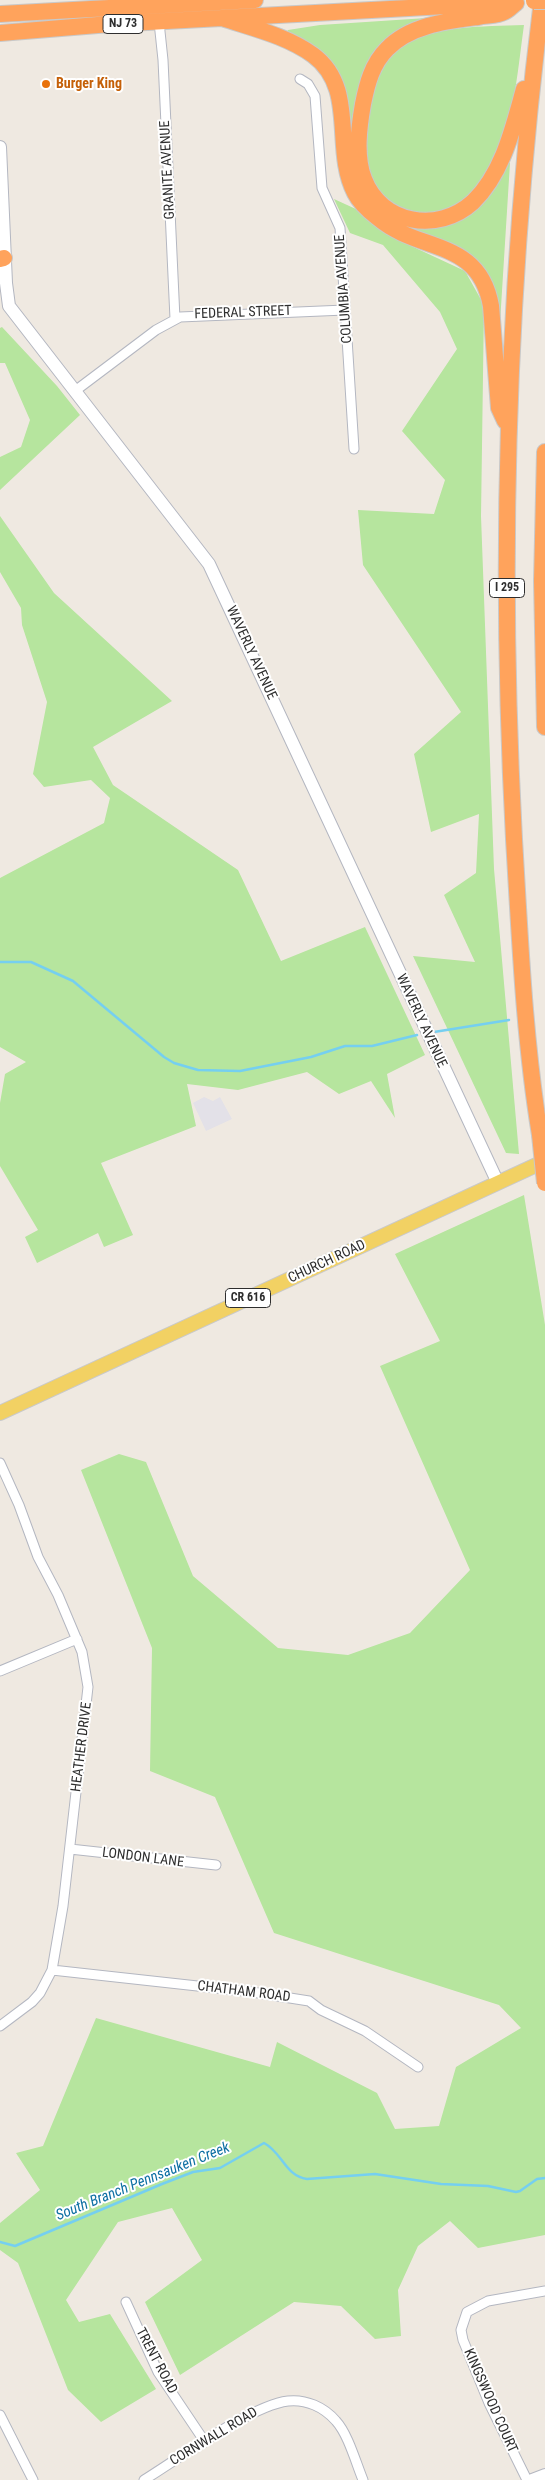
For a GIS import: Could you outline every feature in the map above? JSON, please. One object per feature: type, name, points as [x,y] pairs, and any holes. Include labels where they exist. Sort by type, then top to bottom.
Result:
[{"type":"highway","name":"NJ 73","points":[[0,14],[255,0]]},
{"type":"highway","name":"NJ 73","points":[[0,33],[222,18],[540,1]]},
{"type":"highway","name":"I 295","points":[[540,1],[522,188],[512,331],[507,583],[512,798],[523,975],[545,1183]]},
{"type":"highway","points":[[516,3],[504,12],[446,22],[413,32],[387,48],[377,62],[369,78],[363,105],[359,151],[363,178],[381,205],[402,217],[424,222],[440,220],[454,215],[472,202],[493,175],[508,142],[536,41]]},
{"type":"highway","points":[[222,18],[285,40],[315,56],[334,80],[339,94],[349,176],[360,200],[380,220],[453,254],[479,273],[488,290],[492,306],[498,408],[509,427]]},
{"type":"highway","name":"I 295","points":[[545,452],[545,727]]},
{"type":"main road","name":"CHURCH ROAD","points":[[0,1412],[545,1161]]},
{"type":"street","name":"GRANITE AVENUE","points":[[159,22],[163,60],[175,319]]},
{"type":"street","name":"COLUMBIA AVENUE","points":[[300,79],[312,90],[316,103],[322,188],[340,228],[354,449]]},
{"type":"street","name":"WAVERLY AVENUE","points":[[0,147],[4,309],[75,391],[209,564],[498,1183]]},
{"type":"street","name":"FEDERAL STREET","points":[[75,391],[100,371],[175,319],[187,315],[345,310]]},
{"type":"street","name":"HEATHER DRIVE","points":[[0,1463],[20,1505],[38,1557],[77,1639],[86,1663],[88,1693],[70,1849],[52,1970],[32,2002],[0,2026]]},
{"type":"street","points":[[0,1671],[77,1639]]},
{"type":"street","name":"LONDON LANE","points":[[70,1849],[216,1865]]},
{"type":"street","name":"CHATHAM ROAD","points":[[52,1970],[252,1992],[309,2001],[321,2010],[365,2031],[418,2067]]},
{"type":"street","name":"KINGSWOOD COURT","points":[[527,2480],[489,2403],[463,2340],[461,2330],[467,2312],[488,2301],[545,2291]]},
{"type":"street","name":"TRENT ROAD","points":[[126,2302],[158,2372],[206,2442]]},
{"type":"street","name":"CORNWALL ROAD","points":[[144,2480],[259,2409],[287,2401],[312,2404],[323,2409],[337,2421],[363,2480]]},
{"type":"street","points":[[0,2415],[34,2480]]},
{"type":"street","points":[[532,2480],[545,2475]]},
{"type":"shaded area","points":[[204,1097],[213,1101],[220,1097],[232,1119],[206,1131],[193,1103]]},
{"type":"green space","points":[[442,17],[368,67],[363,190],[437,226],[507,163],[510,163],[500,323],[490,281],[394,223],[363,197],[346,104],[287,32],[288,30],[320,25]]},
{"type":"green space","points":[[524,25],[513,100],[504,137],[489,172],[479,186],[456,206],[430,216],[408,212],[387,201],[377,191],[371,181],[365,157],[367,116],[373,92],[385,62],[399,48],[414,40],[444,31],[460,28]]},
{"type":"green space","points":[[334,199],[358,210],[407,244],[465,271],[484,305],[481,516],[494,869],[519,1154],[506,1153],[413,956],[475,962],[444,895],[476,873],[479,814],[431,832],[414,754],[461,712],[363,565],[358,510],[434,514],[445,480],[402,431],[457,349],[440,312],[383,245],[350,233]]},
{"type":"green space","points":[[2,327],[57,386],[80,415],[0,490],[0,457],[21,447],[30,420],[5,363],[0,363],[0,328]]},
{"type":"green space","points":[[0,516],[54,593],[172,701],[93,747],[113,785],[238,870],[281,961],[365,927],[425,1055],[387,1074],[395,1118],[371,1081],[339,1094],[307,1072],[238,1090],[187,1084],[196,1126],[101,1163],[133,1235],[104,1247],[98,1233],[37,1263],[25,1237],[38,1230],[0,1166],[0,1103],[5,1074],[26,1062],[0,1047],[0,878],[104,823],[110,798],[91,780],[44,787],[33,774],[47,702],[22,625],[21,608],[0,572]]},
{"type":"green space","points":[[524,1195],[545,1325],[545,2235],[478,2248],[450,2221],[418,2246],[398,2290],[401,2336],[375,2339],[341,2306],[294,2302],[180,2375],[145,2302],[202,2260],[172,2208],[118,2222],[66,2300],[79,2322],[110,2314],[156,2389],[101,2422],[68,2390],[18,2263],[0,2250],[0,2223],[40,2190],[16,2153],[43,2146],[96,2018],[270,2067],[277,2042],[377,2093],[395,2129],[439,2126],[456,2067],[521,2028],[499,2005],[274,1933],[215,1797],[150,1771],[152,1648],[81,1470],[119,1454],[146,1462],[193,1576],[278,1648],[348,1655],[410,1633],[470,1570],[380,1366],[440,1341],[395,1254]]},
{"type":"waterway","points":[[0,962],[31,962],[73,981],[164,1057],[174,1063],[198,1070],[240,1071],[311,1057],[345,1046],[372,1046],[417,1035]]},
{"type":"waterway","points":[[434,1032],[509,1020]]},
{"type":"waterway","name":"South Branch Pennsauken Creek","points":[[0,2242],[15,2246],[193,2172],[220,2168],[264,2143],[275,2152],[288,2169],[307,2179],[375,2174],[441,2184],[488,2186],[516,2192],[537,2179],[545,2178]]},
{"type":"place","name":"Burger King","points":[[46,84]]}]
